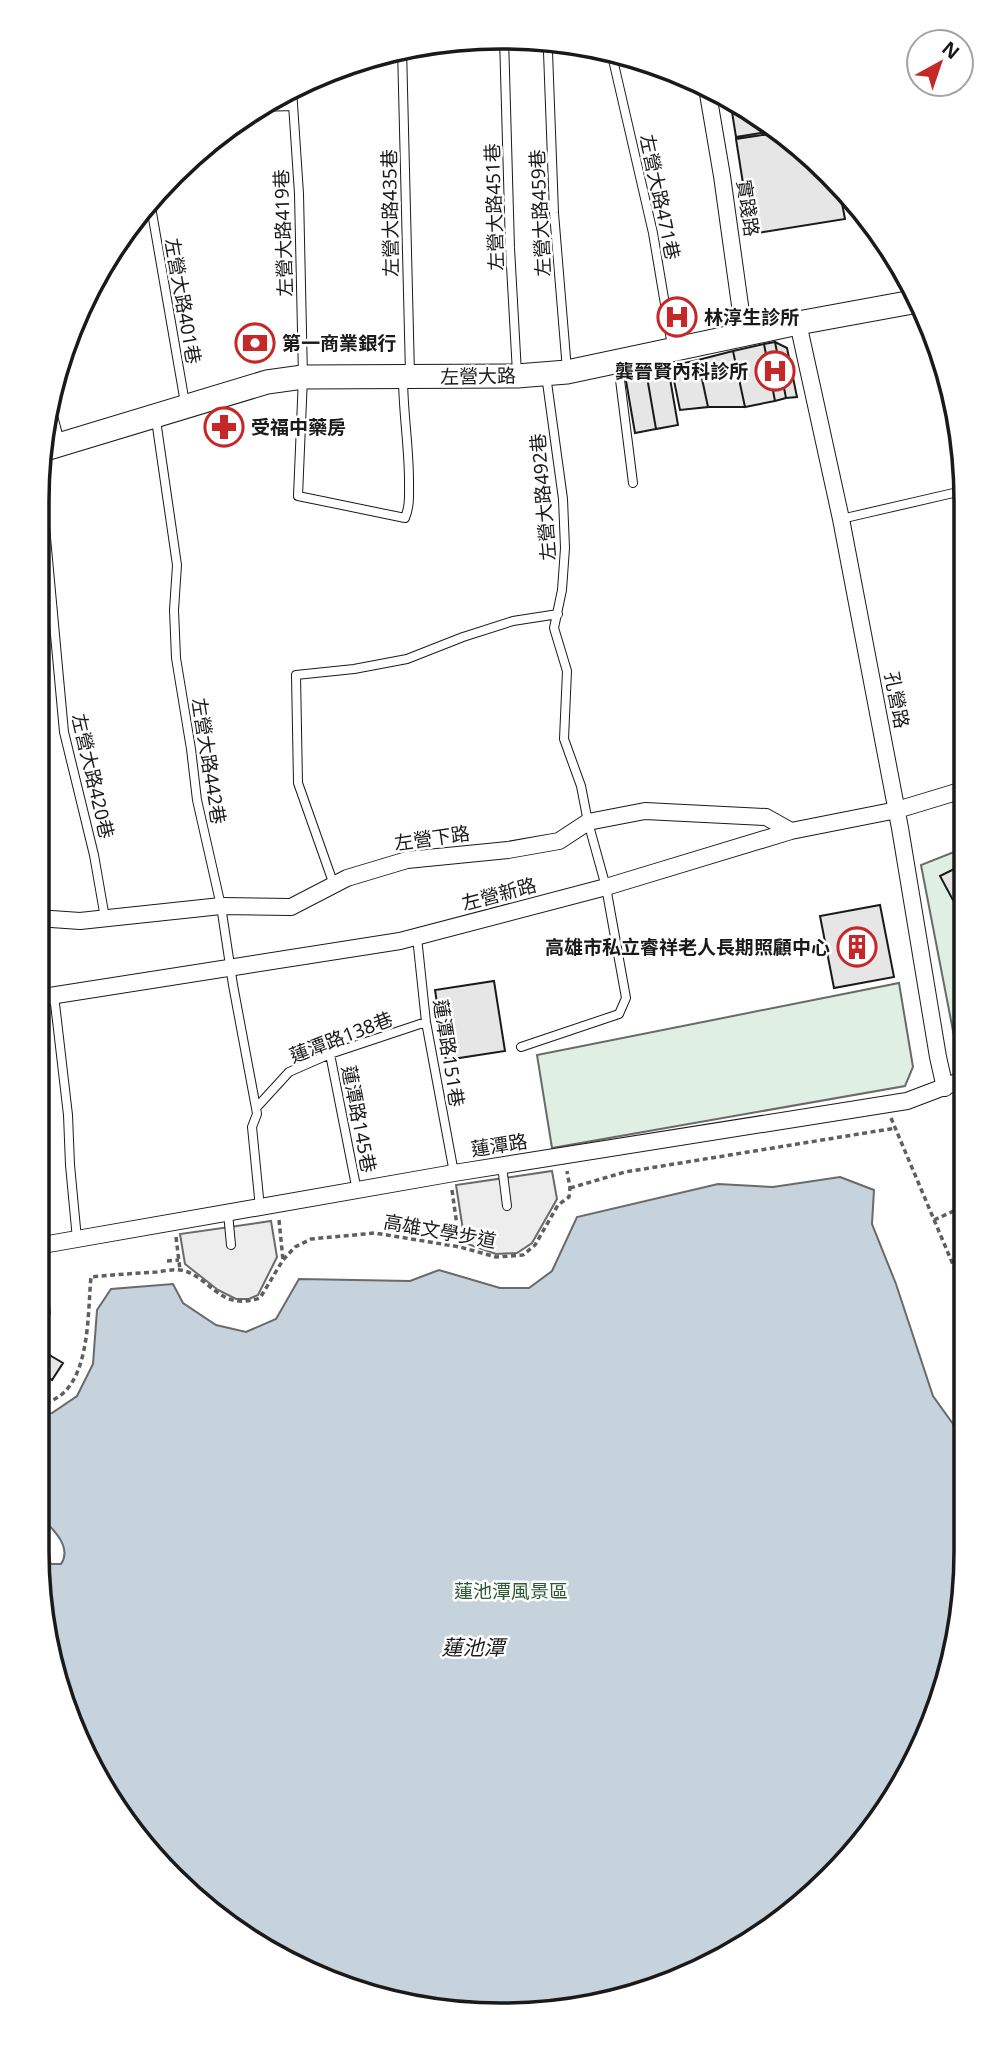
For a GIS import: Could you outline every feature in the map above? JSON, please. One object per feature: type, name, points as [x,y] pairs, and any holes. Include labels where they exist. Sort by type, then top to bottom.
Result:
[{"type":"street","name":"實踐路","points":[[709,100],[744,334]]},
{"type":"street","name":"左營大路","points":[[53,447],[267,382],[303,377],[517,376],[557,373],[908,303]]},
{"type":"street","name":"孔營路","points":[[798,323],[841,519],[897,810],[937,1057],[945,1088]]},
{"type":"street","name":"左營新路","points":[[49,996],[400,942],[606,887],[791,831],[897,810],[954,793]]},
{"type":"street","name":"左營下路","points":[[49,919],[80,921],[221,906],[291,907],[346,878],[407,860],[508,850],[559,841],[588,822],[645,811],[766,817],[791,831]]},
{"type":"street","name":"蓮潭路","points":[[49,1243],[454,1173],[907,1101],[954,1084]]},
{"type":"lane","name":"左營大路451巷","points":[[504,49],[517,376]]},
{"type":"lane","name":"左營大路459巷","points":[[548,52],[557,373]]},
{"type":"lane","name":"左營大路435巷","points":[[298,496],[405,518],[409,508],[409,458],[403,398],[407,377],[402,60]]},
{"type":"lane","name":"左營大路471巷","points":[[614,63],[653,233],[673,350]]},
{"type":"lane","name":"左營大路419巷","points":[[293,100],[299,194],[303,377],[298,496]]},
{"type":"lane","points":[[282,106],[293,106]]},
{"type":"lane","name":"左營大路401巷","points":[[152,214],[185,406]]},
{"type":"lane","points":[[618,361],[633,483]]},
{"type":"lane","name":"左營大路492巷","points":[[521,1047],[619,1014],[626,998],[606,887],[581,786],[564,738],[567,671],[554,628],[565,569],[557,373]]},
{"type":"lane","name":"左營大路442巷","points":[[155,416],[177,565],[174,610],[176,658],[197,800],[221,906],[256,1108]]},
{"type":"lane","points":[[841,519],[954,493]]},
{"type":"lane","name":"左營大路420巷","points":[[49,570],[64,732],[94,855],[105,918]]},
{"type":"lane","points":[[334,885],[298,783],[296,676],[407,659],[513,621],[558,614]]},
{"type":"lane","name":"蓮潭路151巷","points":[[417,937],[426,1023],[454,1173]]},
{"type":"lane","points":[[54,995],[68,1115],[77,1239]]},
{"type":"lane","name":"蓮潭路138巷","points":[[256,1108],[289,1072],[330,1054],[426,1023]]},
{"type":"lane","name":"蓮潭路145巷","points":[[330,1054],[358,1191]]},
{"type":"lane","points":[[256,1108],[257,1114],[252,1127],[260,1208]]},
{"type":"lane","points":[[502,1166],[507,1206]]},
{"type":"lane","points":[[228,1213],[231,1245]]},
{"type":"path","points":[[890,1116],[954,1267]]},
{"type":"path","points":[[567,1171],[570,1188],[625,1172],[896,1128]]},
{"type":"path","name":"高雄文學步道","points":[[180,1270],[230,1299],[245,1302],[260,1298],[283,1260],[295,1247],[311,1239],[375,1233],[460,1247],[496,1257],[523,1255],[534,1245],[558,1206],[569,1197],[570,1188]]},
{"type":"path","points":[[452,1190],[460,1247]]},
{"type":"path","points":[[934,1220],[954,1211]]},
{"type":"path","points":[[278,1218],[283,1260]]},
{"type":"path","points":[[49,1402],[64,1392],[75,1377],[84,1357],[91,1277],[180,1270],[176,1237]]},
{"type":"path","points":[[167,1261],[179,1260]]},
{"type":"green space","points":[[954,852],[954,1036],[921,865]]},
{"type":"green space","points":[[899,983],[913,1067],[905,1086],[552,1148],[537,1055]]},
{"type":"shaded area","points":[[552,1171],[557,1199],[532,1243],[517,1253],[496,1254],[465,1243],[456,1185]]},
{"type":"shaded area","points":[[271,1221],[277,1257],[258,1295],[249,1299],[236,1299],[218,1290],[185,1264],[180,1234]]},
{"type":"water","name":"蓮池潭","points":[[840,1177],[874,1190],[872,1224],[896,1284],[933,1396],[954,1425],[953,1580],[945,1639],[939,1668],[920,1724],[878,1802],[842,1849],[800,1891],[753,1927],[675,1969],[619,1988],[590,1994],[502,2003],[413,1994],[384,1988],[328,1969],[250,1927],[203,1891],[161,1849],[125,1802],[83,1724],[64,1668],[50,1580],[49,1562],[61,1564],[64,1551],[59,1537],[49,1526],[49,1413],[77,1396],[93,1364],[97,1310],[111,1289],[173,1284],[183,1303],[216,1325],[246,1332],[276,1319],[299,1279],[410,1281],[439,1270],[500,1288],[529,1288],[552,1271],[577,1217],[718,1184],[773,1187]]},
{"type":"building","points":[[732,112],[763,133],[736,137]]},
{"type":"building","points":[[766,135],[800,161],[842,203],[845,219],[751,234],[736,139]]},
{"type":"building","name":"龔晉賢內科診所","points":[[775,342],[786,398],[775,401],[764,344]]},
{"type":"building","points":[[775,342],[787,348],[797,397],[786,398]]},
{"type":"building","points":[[764,344],[775,401],[745,407],[733,351]]},
{"type":"building","points":[[733,351],[745,407],[708,407],[698,360]]},
{"type":"building","points":[[698,360],[708,407],[680,410],[671,366]]},
{"type":"building","points":[[668,367],[678,425],[656,429],[646,371]]},
{"type":"building","points":[[646,371],[656,429],[635,433],[625,375]]},
{"type":"building","points":[[954,869],[954,902],[940,876]]},
{"type":"building","name":"高雄市私立睿祥老人長期照顧中心","points":[[880,905],[894,977],[834,988],[820,916]]},
{"type":"building","points":[[494,981],[505,1051],[446,1060],[435,990]]},
{"type":"building","points":[[49,1355],[63,1363],[52,1380],[49,1378]]},
{"type":"place","name":"林淳生診所","points":[[677,317]]},
{"type":"place","name":"第一商業銀行","points":[[255,343]]},
{"type":"place","name":"龔晉賢內科診所","points":[[775,371]]},
{"type":"place","name":"受福中藥房","points":[[224,427]]},
{"type":"place","name":"高雄市私立睿祥老人長期照顧中心","points":[[857,947]]},
{"type":"park label","name":"蓮池潭風景區","points":[[511,1591]]}]
